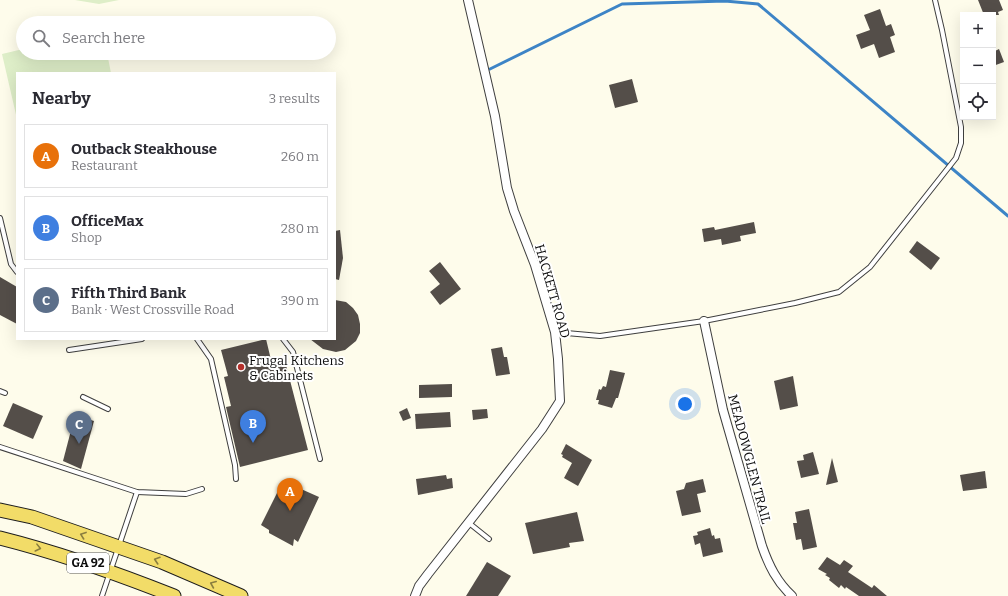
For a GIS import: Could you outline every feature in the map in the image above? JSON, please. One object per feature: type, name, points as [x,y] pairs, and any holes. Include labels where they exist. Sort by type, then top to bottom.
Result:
[{"type":"main road","name":"GA 92","points":[[1,510],[32,517],[162,562],[241,596]]},
{"type":"main road","name":"GA 92","points":[[0,538],[50,550],[112,571],[174,596]]},
{"type":"street","name":"HACKETT ROAD","points":[[415,596],[419,586],[557,408],[561,395],[555,332],[536,265],[514,211],[507,188],[495,116],[468,0]]},
{"type":"street","name":"MEADOWGLEN TRAIL","points":[[704,321],[723,410],[762,546],[768,563],[776,578],[792,596]]},
{"type":"lane","points":[[555,332],[600,336],[704,321],[795,303],[839,292],[870,267],[956,158],[961,143],[961,127],[935,0]]},
{"type":"lane","points":[[0,218],[11,264],[16,271]]},
{"type":"lane","points":[[69,350],[135,340]]},
{"type":"lane","points":[[198,340],[211,360],[235,465],[236,478]]},
{"type":"lane","points":[[283,340],[293,352],[320,459]]},
{"type":"lane","points":[[83,397],[108,409]]},
{"type":"lane","points":[[0,446],[137,492],[186,494],[202,489]]},
{"type":"lane","points":[[102,596],[112,571],[137,492]]},
{"type":"lane","points":[[469,523],[489,540]]},
{"type":"green space","points":[[75,0],[119,0],[99,4]]},
{"type":"green space","points":[[16,51],[16,60],[108,60],[111,72],[16,72],[16,115],[2,54]]},
{"type":"building","points":[[978,0],[999,0],[1003,10],[998,12],[999,15],[996,15],[996,12],[983,12]]},
{"type":"building","points":[[880,9],[886,26],[891,24],[895,35],[890,37],[895,52],[879,58],[874,44],[861,49],[856,35],[870,30],[864,15]]},
{"type":"building","points":[[999,49],[1004,62],[996,65],[996,50]]},
{"type":"building","points":[[632,79],[638,102],[615,108],[609,85]]},
{"type":"building","points":[[754,222],[756,233],[740,236],[741,241],[722,245],[721,239],[704,242],[702,229],[714,227],[715,230]]},
{"type":"building","points":[[340,230],[343,258],[339,280],[336,279],[336,231]]},
{"type":"building","points":[[917,241],[940,258],[931,270],[909,252]]},
{"type":"building","points":[[440,262],[461,289],[440,305],[430,292],[440,284],[429,271]]},
{"type":"building","points":[[0,277],[16,286],[16,323],[0,315]]},
{"type":"building","points":[[336,300],[346,302],[358,315],[360,333],[356,341],[345,350],[336,352],[323,349],[311,340],[336,340]]},
{"type":"building","points":[[266,340],[272,364],[285,361],[308,450],[240,467],[226,407],[231,406],[224,377],[228,376],[221,350]]},
{"type":"building","points":[[502,347],[504,357],[507,357],[510,374],[496,376],[491,349]]},
{"type":"building","points":[[610,370],[625,373],[618,398],[616,398],[612,408],[598,404],[599,400],[596,400],[599,389],[601,390],[603,386],[606,387]]},
{"type":"building","points":[[793,376],[798,406],[780,410],[774,381]]},
{"type":"building","points":[[452,384],[452,397],[419,398],[419,385]]},
{"type":"building","points":[[13,403],[43,416],[33,439],[3,426]]},
{"type":"building","points":[[407,408],[411,418],[403,421],[399,412]]},
{"type":"building","points":[[487,409],[488,418],[473,420],[472,410]]},
{"type":"building","points":[[450,412],[451,427],[416,429],[415,414]]},
{"type":"building","points":[[75,415],[94,421],[81,469],[63,461]]},
{"type":"building","points":[[566,444],[592,460],[578,486],[564,478],[572,463],[562,457],[563,455],[561,454]]},
{"type":"building","points":[[813,452],[819,474],[801,478],[797,461],[804,460],[803,455]]},
{"type":"building","points":[[832,458],[838,482],[826,485]]},
{"type":"building","points":[[985,471],[987,488],[963,491],[960,475]]},
{"type":"building","points":[[446,475],[447,479],[452,478],[453,488],[418,495],[416,479]]},
{"type":"building","points":[[703,479],[706,492],[697,494],[701,512],[682,516],[676,491],[684,489],[686,483]]},
{"type":"building","points":[[283,481],[319,497],[298,542],[294,539],[293,546],[269,533],[269,530],[261,525]]},
{"type":"building","points":[[809,509],[817,547],[803,550],[801,539],[796,540],[793,523],[797,523],[795,512]]},
{"type":"building","points":[[577,512],[584,541],[569,543],[570,547],[533,554],[525,523]]},
{"type":"building","points":[[710,528],[712,536],[714,535],[715,539],[720,538],[723,552],[703,557],[700,543],[695,545],[693,536],[698,535],[697,532]]},
{"type":"building","points":[[827,557],[840,565],[844,560],[853,566],[848,572],[872,588],[874,585],[887,596],[859,596],[846,587],[845,589],[841,585],[839,588],[829,580],[830,578],[825,575],[827,574],[818,569]]},
{"type":"building","points":[[487,562],[511,576],[498,596],[466,596]]},
{"type":"waterway","points":[[490,69],[622,4],[725,1],[758,4],[1008,216]]},
{"type":"place","name":"Frugal Kitchens & Cabinets","points":[[241,367]]},
{"type":"place","name":"OfficeMax","points":[[253,443]]},
{"type":"place","name":"Fifth Third Bank","points":[[79,444]]},
{"type":"place","name":"Outback Steakhouse","points":[[290,511]]}]
